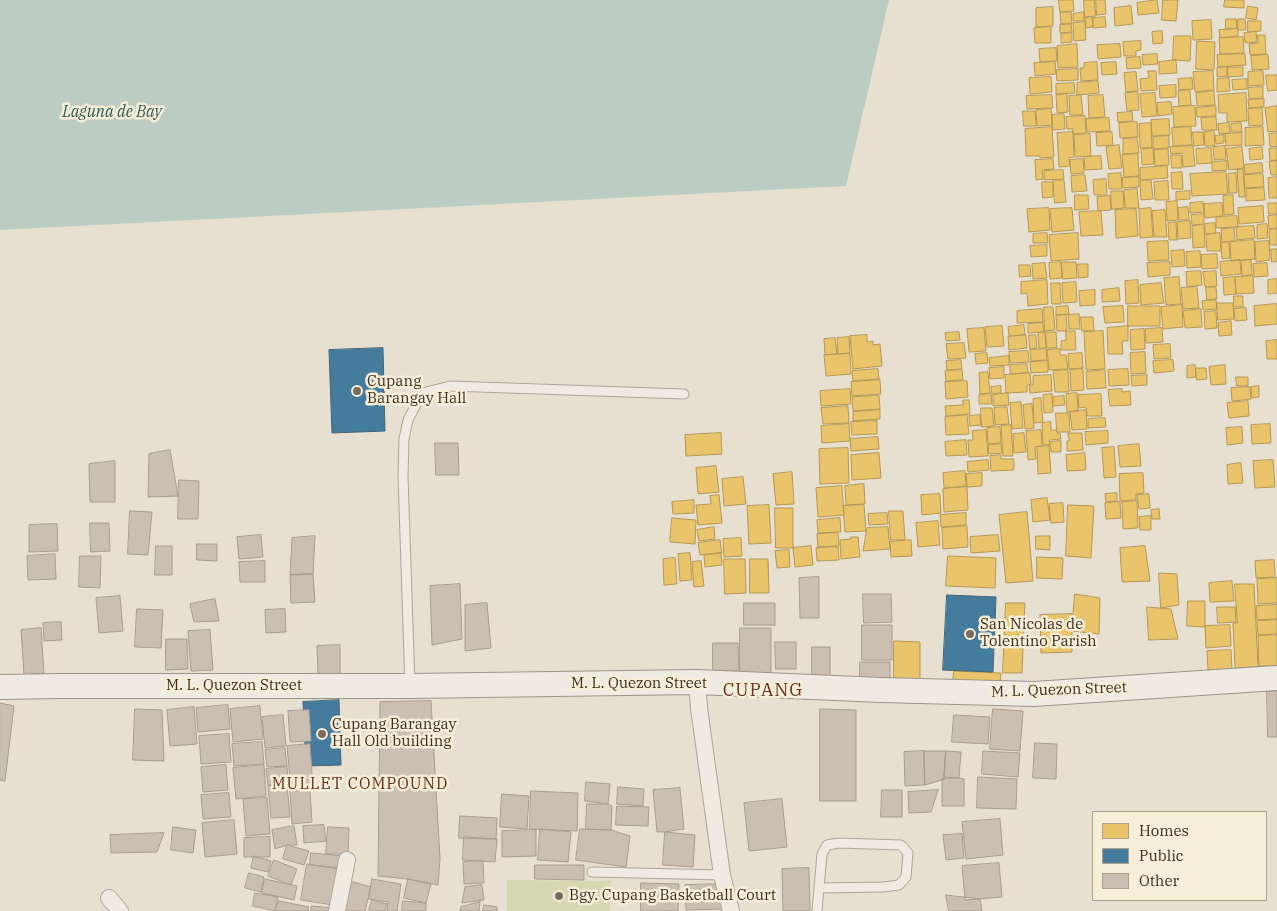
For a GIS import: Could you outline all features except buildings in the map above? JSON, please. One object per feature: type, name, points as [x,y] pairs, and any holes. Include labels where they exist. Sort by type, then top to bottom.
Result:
[{"type":"main road","name":"M. L. Quezon Street","points":[[0,687],[410,686],[697,682],[1034,694],[1277,678]]},
{"type":"street","points":[[697,682],[722,875],[732,911]]},
{"type":"street","points":[[336,911],[347,860]]},
{"type":"street","points":[[109,898],[120,911]]},
{"type":"lane","points":[[410,686],[403,476],[404,439],[408,420],[422,393],[450,386],[684,394]]},
{"type":"lane","points":[[817,911],[819,888],[822,854],[827,845],[839,843],[901,845],[908,853],[906,877],[899,885],[819,888]]},
{"type":"lane","points":[[592,872],[722,875]]},
{"type":"green space","name":"Bgy. Cupang Basketball Court","points":[[507,880],[611,881],[610,911],[507,911]]},
{"type":"water","name":"Laguna de Bay","points":[[0,0],[889,0],[846,186],[0,230]]},
{"type":"place","name":"Cupang Barangay Hall","points":[[357,391]]},
{"type":"place","name":"San Nicolas de Tolentino Parish","points":[[970,634]]},
{"type":"place","name":"Cupang Barangay Hall Old building","points":[[322,734]]},
{"type":"place","name":"Bgy. Cupang Basketball Court","points":[[559,896]]},
{"type":"district","name":"CUPANG","points":[[763,691]]},
{"type":"district","name":"MULLET COMPOUND","points":[[360,784]]}]
